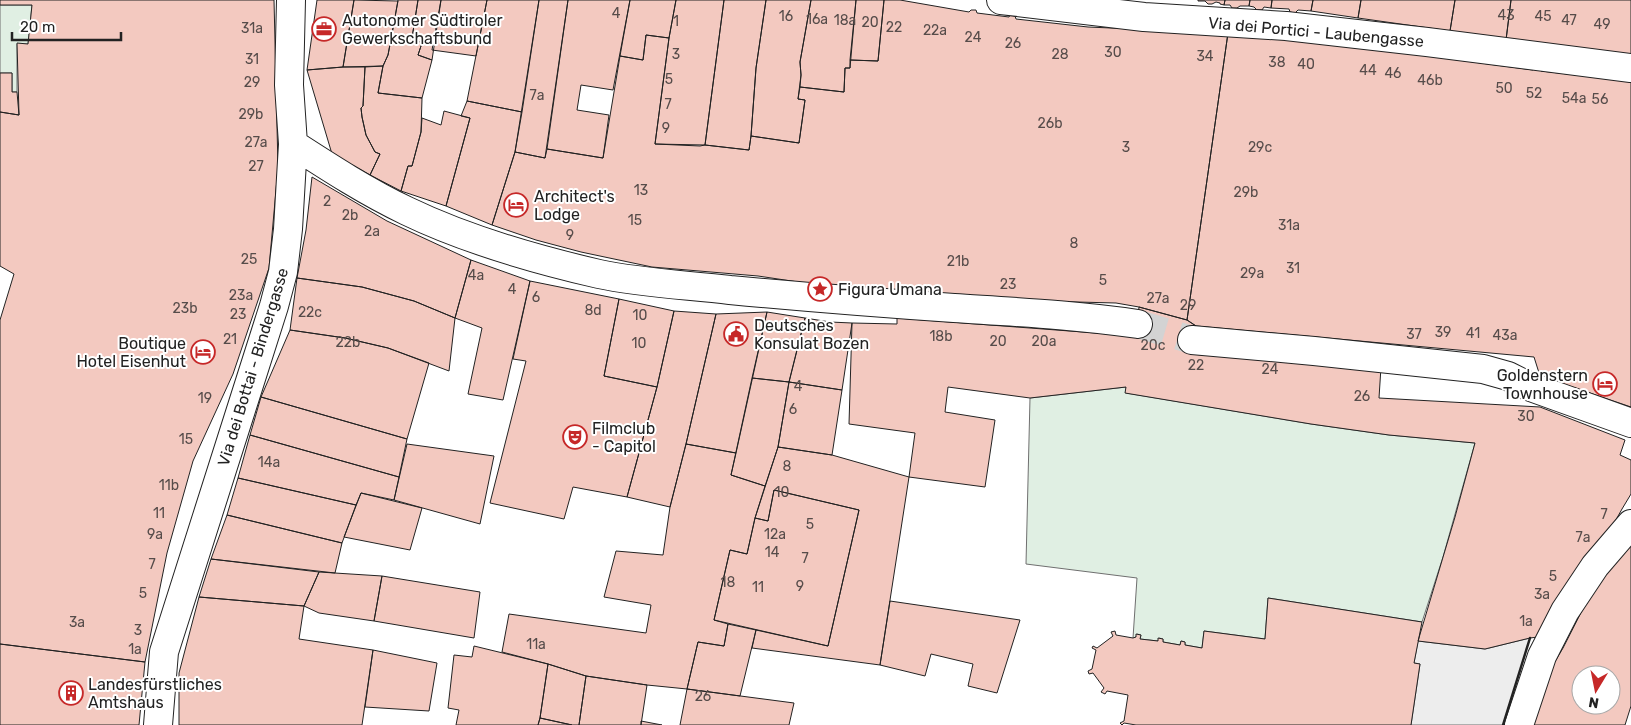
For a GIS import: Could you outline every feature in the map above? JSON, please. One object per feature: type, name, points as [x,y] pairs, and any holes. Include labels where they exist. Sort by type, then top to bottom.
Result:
[{"type":"street","name":"Via dei Bottai - Bindergasse","points":[[158,725],[164,652],[274,306],[283,272],[288,229],[293,144],[289,85],[291,0]]},
{"type":"street","name":"Via dei Portici - Laubengasse","points":[[1001,0],[1144,18],[1296,27],[1631,68]]},
{"type":"street","points":[[293,144],[363,188],[408,212],[464,234],[533,257],[601,274],[665,283],[834,300],[1032,314],[1138,324]]},
{"type":"street","points":[[1192,340],[1483,369],[1508,376],[1528,386],[1631,423]]},
{"type":"street","points":[[1519,725],[1542,656],[1566,611],[1595,566],[1631,524]]},
{"type":"green space","points":[[0,5],[32,5],[28,44],[17,44],[17,92],[12,92],[12,73],[0,73]]},
{"type":"green space","points":[[1126,387],[1126,393],[1311,424],[1389,435],[1475,443],[1443,557],[1422,622],[1268,598],[1265,639],[1204,631],[1202,648],[1185,645],[1185,642],[1181,641],[1180,645],[1163,642],[1163,639],[1159,638],[1158,641],[1140,639],[1141,635],[1137,634],[1133,638],[1137,578],[1026,564],[1030,398]]},
{"type":"shaded area","points":[[1530,638],[1503,725],[1411,725],[1420,664],[1414,663],[1418,641],[1485,649]]},
{"type":"building","points":[[0,0],[274,0],[278,168],[269,268],[233,374],[193,461],[167,553],[145,662],[0,644],[0,320],[14,274],[0,266],[0,112],[19,115],[17,43],[28,44],[32,5],[0,5]]},
{"type":"building","points":[[317,0],[354,0],[343,67],[307,70]]},
{"type":"building","points":[[354,0],[398,1],[388,55],[383,66],[343,67]]},
{"type":"building","points":[[398,0],[418,0],[412,38],[392,34]]},
{"type":"building","points":[[418,0],[441,0],[432,60],[418,55],[422,43],[412,38]]},
{"type":"building","points":[[441,0],[487,0],[476,56],[432,50]]},
{"type":"building","points":[[487,0],[539,0],[522,112],[467,101]]},
{"type":"building","points":[[539,0],[568,0],[545,158],[515,152]]},
{"type":"building","points":[[568,0],[630,0],[613,90],[581,85],[577,110],[609,115],[603,158],[547,149]]},
{"type":"building","points":[[630,0],[676,0],[669,38],[646,35],[643,60],[620,56]]},
{"type":"building","points":[[676,0],[724,0],[705,145],[700,146],[655,144]]},
{"type":"building","points":[[724,0],[766,0],[756,68],[749,150],[705,145]]},
{"type":"building","points":[[766,0],[811,0],[800,62],[801,75],[798,99],[805,100],[799,143],[751,136],[756,68]]},
{"type":"building","points":[[811,0],[856,0],[850,68],[845,68],[844,92],[800,87],[800,62]]},
{"type":"building","points":[[856,0],[884,0],[878,61],[850,60]]},
{"type":"building","points":[[884,0],[900,0],[969,12],[976,10],[977,13],[1015,16],[1016,19],[1088,27],[1228,33],[1187,320],[1116,303],[865,292],[758,276],[652,267],[581,252],[536,240],[492,225],[515,152],[545,158],[547,149],[603,158],[620,56],[643,60],[646,35],[669,38],[655,144],[705,145],[749,150],[751,136],[799,143],[805,100],[798,99],[800,87],[844,92],[845,68],[850,68],[850,60],[878,61]]},
{"type":"building","points":[[1198,0],[1225,0],[1224,5],[1216,2],[1208,4],[1205,1]]},
{"type":"building","points":[[1225,0],[1250,0],[1249,6],[1232,8],[1230,5],[1224,5]]},
{"type":"building","points":[[1250,0],[1272,0],[1271,8],[1264,7],[1262,10],[1257,10],[1249,6]]},
{"type":"building","points":[[1272,0],[1313,0],[1311,11],[1298,10],[1295,13],[1290,12],[1289,9],[1271,8]]},
{"type":"building","points":[[1313,0],[1361,0],[1358,18],[1311,11]]},
{"type":"building","points":[[1361,0],[1455,0],[1450,31],[1358,18]]},
{"type":"building","points":[[1455,0],[1511,0],[1506,40],[1450,31]]},
{"type":"building","points":[[1511,0],[1631,0],[1631,57],[1506,40]]},
{"type":"building","points":[[1228,33],[1399,52],[1533,70],[1534,67],[1542,68],[1541,71],[1631,81],[1631,407],[1540,376],[1534,357],[1196,326],[1187,320]]},
{"type":"building","points":[[392,34],[412,38],[422,43],[418,55],[432,60],[422,98],[378,93]]},
{"type":"building","points":[[383,66],[378,93],[422,98],[421,132],[412,166],[408,166],[401,191],[370,175],[380,154],[375,152],[366,135],[362,117],[361,108],[363,106],[365,67]]},
{"type":"building","points":[[365,67],[363,106],[361,108],[362,117],[366,135],[375,152],[380,154],[370,175],[332,154],[307,70]]},
{"type":"building","points":[[0,73],[12,73],[12,92],[17,92],[19,115],[0,112]]},
{"type":"building","points":[[467,101],[522,112],[515,152],[492,225],[446,206],[470,118],[461,116]]},
{"type":"building","points":[[444,111],[470,118],[446,206],[401,191],[408,166],[412,166],[421,132],[422,118],[441,125]]},
{"type":"building","points":[[312,177],[387,221],[471,260],[455,318],[414,301],[362,287],[297,278],[306,230]]},
{"type":"building","points":[[471,260],[530,281],[503,400],[468,394],[482,328],[455,318]]},
{"type":"building","points":[[297,278],[362,287],[414,301],[455,318],[449,371],[388,348],[345,338],[290,330]]},
{"type":"building","name":"Filmclub - Capitol","points":[[530,281],[619,299],[604,376],[657,387],[627,497],[573,487],[564,519],[490,503],[526,361],[513,359]]},
{"type":"building","points":[[619,299],[674,311],[657,387],[604,376]]},
{"type":"building","points":[[1139,307],[1187,320],[1196,326],[1190,354],[1381,367],[1379,398],[1540,407],[1625,440],[1620,455],[1631,460],[1631,494],[1546,636],[1485,649],[1418,641],[1475,443],[1389,435],[1311,424],[1125,393],[1126,387],[1030,398],[948,387],[945,412],[995,420],[985,487],[909,477],[915,433],[849,424],[852,323],[897,324],[897,318],[1136,336]]},
{"type":"building","points":[[674,311],[716,314],[670,507],[627,497],[657,387]]},
{"type":"building","points":[[767,312],[736,453],[686,444],[716,314]]},
{"type":"building","points":[[767,312],[805,318],[789,382],[752,378]]},
{"type":"building","points":[[805,318],[852,323],[842,390],[789,382]]},
{"type":"building","points":[[290,330],[345,338],[388,348],[429,363],[407,439],[261,397]]},
{"type":"building","points":[[752,378],[789,382],[778,447],[765,486],[731,475]]},
{"type":"building","points":[[789,382],[842,390],[832,455],[778,447]]},
{"type":"building","points":[[261,397],[407,439],[399,477],[250,435]]},
{"type":"building","points":[[250,435],[399,477],[394,500],[361,493],[356,505],[238,478]]},
{"type":"building","points":[[407,444],[494,456],[480,524],[394,500]]},
{"type":"building","points":[[686,444],[736,453],[731,475],[765,486],[747,554],[730,550],[714,620],[728,624],[724,646],[698,642],[687,689],[586,676],[502,652],[509,614],[646,633],[651,605],[604,597],[616,551],[663,555],[670,507]]},
{"type":"building","points":[[778,447],[832,455],[909,477],[880,665],[752,648],[756,630],[828,646],[859,510],[774,490],[768,521],[755,518]]},
{"type":"building","points":[[238,478],[356,505],[342,543],[227,515]]},
{"type":"building","points":[[774,490],[859,510],[828,646],[714,620],[730,550],[747,554],[755,518],[768,521]]},
{"type":"building","points":[[361,493],[422,508],[410,550],[344,537]]},
{"type":"building","points":[[227,515],[342,543],[335,573],[211,559]]},
{"type":"building","points":[[1631,534],[1631,706],[1625,725],[1531,725],[1547,675],[1593,589]]},
{"type":"building","points":[[211,559],[319,572],[304,606],[199,597]]},
{"type":"building","points":[[319,572],[382,576],[374,621],[319,613],[304,606]]},
{"type":"building","points":[[382,576],[480,592],[474,638],[374,621]]},
{"type":"building","points":[[199,597],[304,606],[299,639],[373,650],[362,725],[179,725],[179,673]]},
{"type":"building","points":[[1268,598],[1422,622],[1414,663],[1420,664],[1411,725],[1136,725],[1124,723],[1122,725],[1120,723],[1124,721],[1128,695],[1107,691],[1105,694],[1101,692],[1104,688],[1093,673],[1089,674],[1088,671],[1092,669],[1096,650],[1092,648],[1093,646],[1097,648],[1113,636],[1111,632],[1115,631],[1116,635],[1133,638],[1136,637],[1136,634],[1141,635],[1140,639],[1158,641],[1158,638],[1163,639],[1163,642],[1180,645],[1181,641],[1185,642],[1185,645],[1202,648],[1204,631],[1265,639]]},
{"type":"building","points":[[890,601],[1020,620],[997,693],[968,686],[973,664],[931,654],[925,676],[880,665]]},
{"type":"building","points":[[728,624],[756,630],[740,696],[687,689],[698,642],[724,646]]},
{"type":"building","name":"Landesfürstliches Amtshaus","points":[[0,644],[145,662],[139,725],[0,725]]},
{"type":"building","points":[[474,646],[548,664],[538,725],[456,725],[459,710],[448,708],[454,655],[472,657]]},
{"type":"building","points":[[373,650],[437,663],[429,711],[365,707]]},
{"type":"building","points":[[548,664],[586,676],[579,725],[540,718]]},
{"type":"building","points":[[586,676],[647,685],[641,725],[579,725]]},
{"type":"building","points":[[687,689],[794,703],[789,725],[680,725]]},
{"type":"building","points":[[540,718],[572,725],[538,725]]},
{"type":"building","points":[[641,721],[662,725],[641,725]]},
{"type":"tunnel","points":[[1138,324],[1192,340]]},
{"type":"wall","points":[[1503,725],[1530,638]]},
{"type":"place","name":"Autonomer Südtiroler Gewerkschaftsbund","points":[[324,29]]},
{"type":"place","name":"Architect's Lodge","points":[[516,205]]},
{"type":"place","name":"Figura Umana","points":[[820,289]]},
{"type":"place","name":"Deutsches Konsulat Bozen","points":[[736,334]]},
{"type":"place","name":"Boutique Hotel Eisenhut","points":[[203,352]]},
{"type":"place","name":"Goldenstern Townhouse","points":[[1605,384]]},
{"type":"place","name":"Filmclub - Capitol","points":[[575,437]]},
{"type":"place","name":"Landesfürstliches Amtshaus","points":[[71,693]]}]
